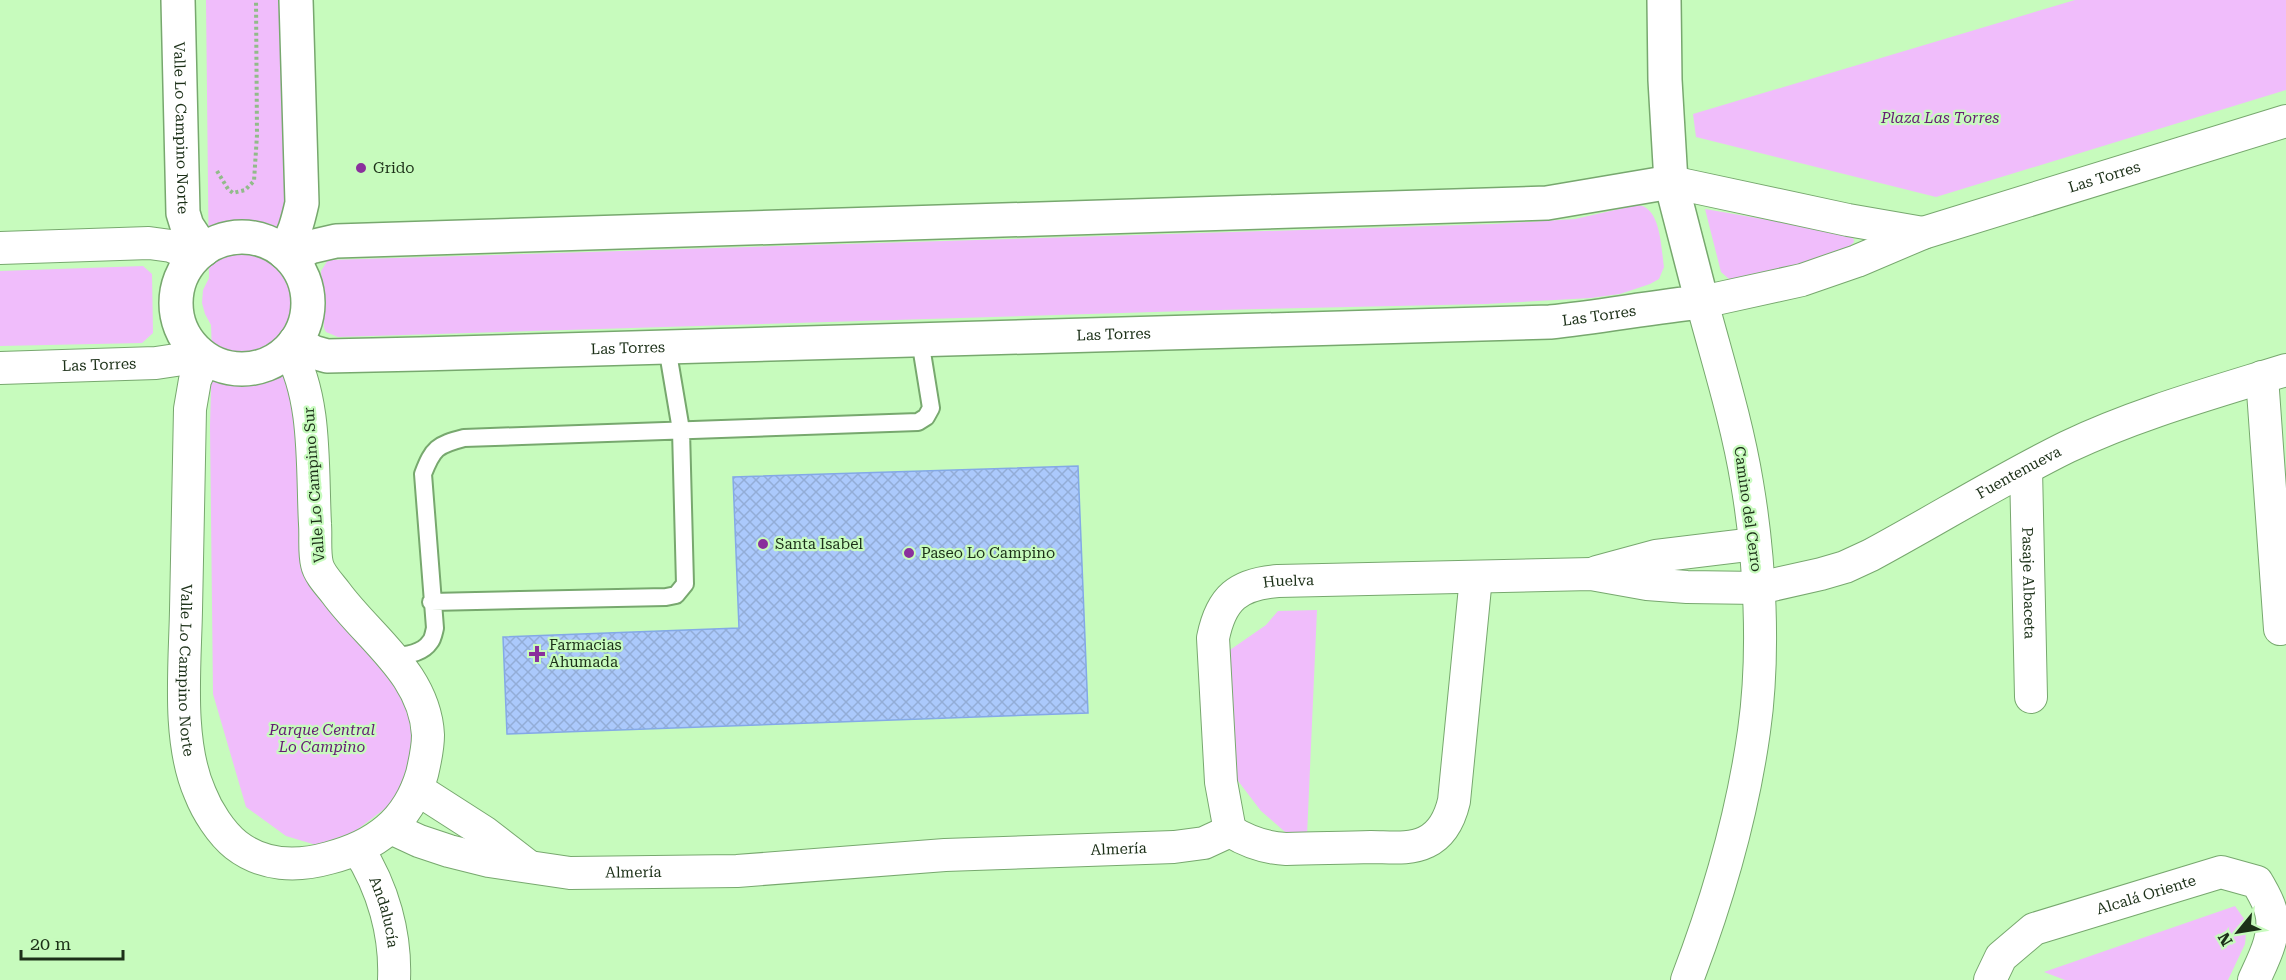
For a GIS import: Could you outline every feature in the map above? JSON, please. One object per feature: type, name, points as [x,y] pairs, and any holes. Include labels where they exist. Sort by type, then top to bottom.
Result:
[{"type":"street","points":[[287,255],[302,203],[296,0]]},
{"type":"street","name":"Camino del Cerro","points":[[1664,0],[1665,80],[1671,182],[1739,440],[1747,481],[1759,588],[1755,729],[1746,785],[1733,844],[1718,895],[1687,980]]},
{"type":"street","name":"Valle Lo Campino Norte","points":[[171,1],[183,213],[199,253]]},
{"type":"street","name":"Las Torres","points":[[292,346],[342,356],[1550,322],[1595,317],[1660,306],[1702,302],[1802,280],[1857,261],[1923,233],[2286,121]]},
{"type":"street","name":"Las Torres","points":[[287,255],[336,241],[1547,203],[1671,182],[1848,220],[1923,233]]},
{"type":"street","points":[[243,237],[271,244],[287,255],[300,270],[308,299],[307,315],[292,346],[263,366],[249,369],[219,364],[201,354],[180,326],[176,311],[179,281],[199,253],[215,242],[243,237]]},
{"type":"street","points":[[0,248],[149,243],[199,253]]},
{"type":"street","name":"Valle Lo Campino Sur","points":[[292,346],[307,393],[317,566],[348,609],[405,672],[417,692],[425,713],[428,735],[426,758],[417,789],[409,806],[391,828],[358,849]]},
{"type":"street","name":"Las Torres","points":[[0,368],[156,363],[201,354]]},
{"type":"street","name":"Valle Lo Campino Norte","points":[[201,354],[190,409],[184,699],[190,762],[200,793],[219,825],[236,845],[260,857],[284,865],[307,864],[358,849]]},
{"type":"street","points":[[2274,374],[2280,629]]},
{"type":"street","name":"Fuentenueva","points":[[1759,588],[1845,567],[2067,447],[2109,429],[2274,374]]},
{"type":"street","name":"Pasaje Albaceta","points":[[2026,469],[2031,697]]},
{"type":"street","name":"Huelva","points":[[1591,574],[1656,556],[1755,544]]},
{"type":"street","name":"Huelva","points":[[1230,831],[1221,782],[1213,638],[1217,618],[1227,600],[1247,588],[1260,583],[1591,574],[1657,585],[1759,588]]},
{"type":"street","points":[[1230,831],[1255,844],[1286,849],[1404,847],[1426,842],[1436,836],[1445,826],[1454,801],[1476,578]]},
{"type":"street","name":"Almería","points":[[417,789],[484,832],[529,866]]},
{"type":"street","name":"Almería","points":[[391,828],[449,852],[489,861],[570,873],[737,870],[945,855],[1182,847],[1204,843],[1230,831]]},
{"type":"street","name":"Andalucía","points":[[358,849],[372,871],[382,899],[395,956],[394,980]]},
{"type":"street","name":"Alcalá Oriente","points":[[1990,980],[2001,957],[2034,929],[2221,872],[2257,882],[2271,912],[2272,932],[2254,980]]},
{"type":"lane","points":[[390,656],[405,656],[418,651],[430,642],[435,628],[431,602],[423,474],[430,454],[446,443],[464,438],[918,422],[926,417],[931,408],[920,340]]},
{"type":"lane","points":[[431,602],[676,595],[685,584],[681,430],[667,347]]},
{"type":"path","points":[[216,163],[223,182],[233,192],[245,190],[254,181],[258,99],[256,0]]},
{"type":"green space","name":"Parque Central Lo Campino","points":[[206,0],[283,0],[287,224],[304,571],[406,693],[420,725],[413,762],[400,792],[387,807],[354,832],[316,845],[286,836],[246,807],[213,694],[210,426],[212,353],[211,325],[202,303],[203,290],[209,278]]},
{"type":"green space","name":"Plaza Las Torres","points":[[2075,0],[2286,0],[2286,90],[1936,197],[1696,137],[1693,114]]},
{"type":"green space","points":[[1637,205],[1651,212],[1658,229],[1664,267],[1659,279],[1620,294],[1591,298],[1486,304],[338,337],[326,332],[324,328],[321,271],[328,260],[1494,224],[1575,219]]},
{"type":"green space","points":[[1705,209],[1849,234],[1853,236],[1854,242],[1845,251],[1747,280],[1729,279],[1721,272]]},
{"type":"green space","points":[[143,266],[152,274],[153,333],[142,343],[0,346],[0,271]]},
{"type":"green space","points":[[1317,610],[1307,836],[1292,838],[1261,811],[1232,773],[1227,652],[1266,625],[1278,611]]},
{"type":"green space","points":[[2235,906],[2247,923],[2245,944],[2228,980],[2065,980],[2044,972]]},
{"type":"building","name":"Paseo Lo Campino","points":[[1078,466],[1088,713],[507,734],[503,637],[739,628],[733,477]]},
{"type":"place","name":"Grido","points":[[361,168]]},
{"type":"place","name":"Santa Isabel","points":[[763,544]]},
{"type":"place","name":"Paseo Lo Campino","points":[[909,553]]},
{"type":"place","name":"Farmacias Ahumada","points":[[537,654]]}]
